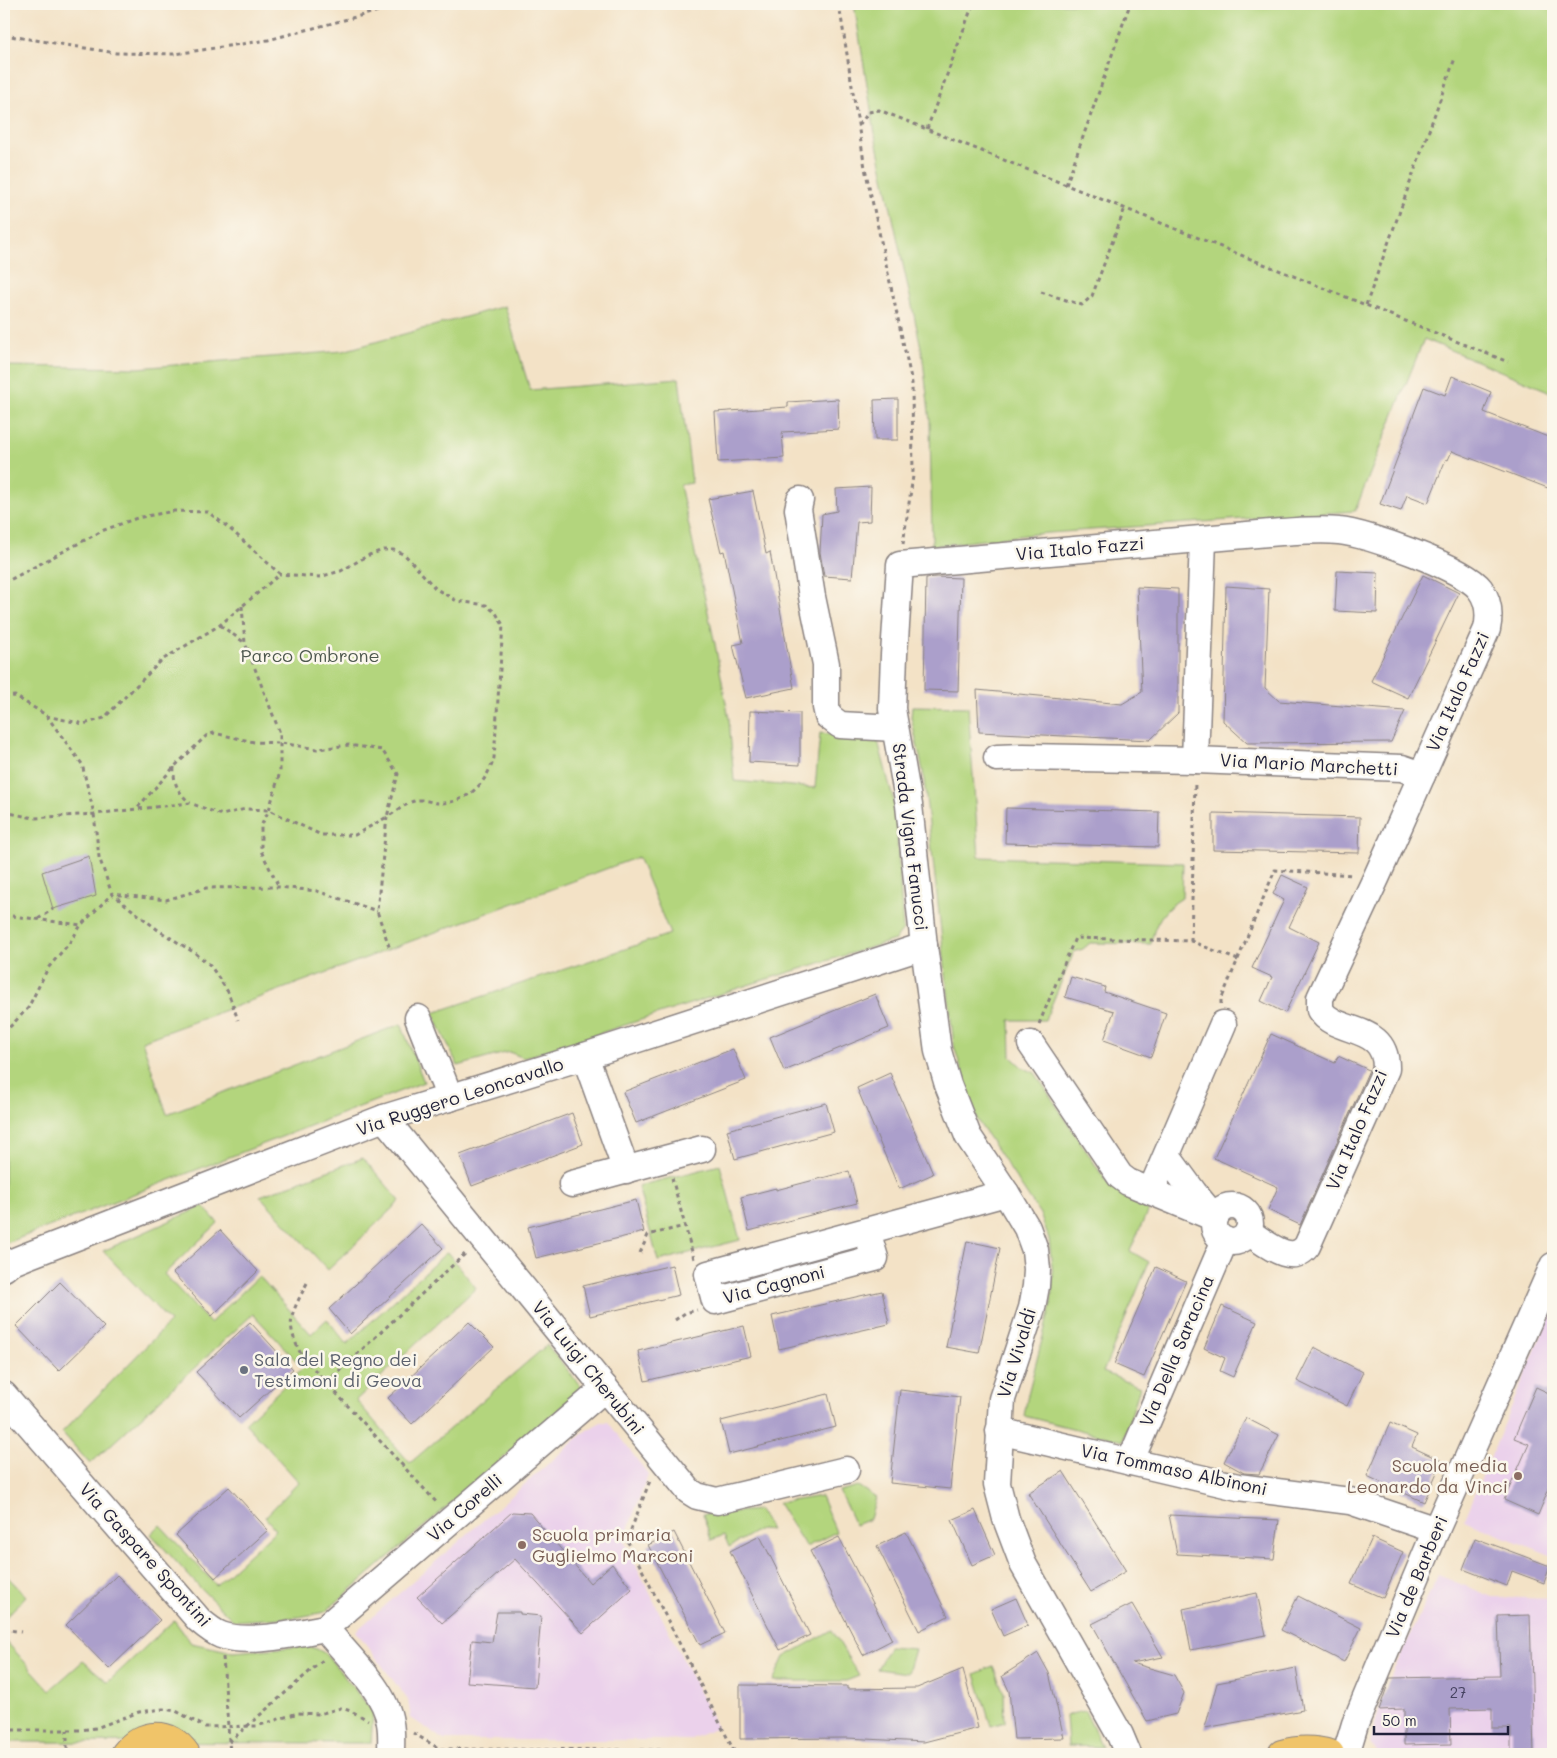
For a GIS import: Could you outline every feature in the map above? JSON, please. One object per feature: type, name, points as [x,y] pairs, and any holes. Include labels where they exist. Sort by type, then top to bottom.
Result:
[{"type":"main road","points":[[123,1752],[145,1739],[160,1737],[170,1740],[187,1751]]},
{"type":"main road","points":[[1282,1754],[1298,1750],[1314,1750],[1330,1754]]},
{"type":"street","name":"Strada Vigna Fanucci","points":[[800,500],[798,509],[812,597],[826,664],[826,707],[828,716],[840,725],[895,728]]},
{"type":"street","name":"Via Italo Fazzi","points":[[900,565],[1281,532],[1340,530],[1399,547],[1450,569],[1475,584],[1487,604],[1489,612],[1487,629],[1377,876],[1320,998],[1320,1010],[1327,1017],[1377,1041],[1384,1054],[1386,1069],[1307,1246],[1303,1251],[1288,1255],[1229,1230]]},
{"type":"street","name":"Via Mario Marchetti","points":[[1196,760],[1203,540]]},
{"type":"street","name":"Strada Vigna Fanucci","points":[[900,565],[892,709],[910,815],[924,946]]},
{"type":"street","name":"Via Mario Marchetti","points":[[997,758],[1196,760],[1402,768],[1422,775]]},
{"type":"street","name":"Via Ruggero Leoncavallo","points":[[4,1268],[10,1263],[27,1256],[384,1118],[585,1056],[924,946]]},
{"type":"street","name":"Via Vivaldi","points":[[924,946],[938,1051],[948,1085],[968,1136],[1027,1228],[1034,1250],[1036,1286],[1032,1308],[1002,1399],[996,1484],[1022,1564],[1120,1736],[1128,1754]]},
{"type":"street","points":[[418,1018],[450,1098]]},
{"type":"street","points":[[1151,1191],[1223,1024]]},
{"type":"street","points":[[1031,1044],[1120,1176],[1128,1182],[1151,1191],[1229,1230]]},
{"type":"street","points":[[585,1056],[626,1170]]},
{"type":"street","name":"Via Luigi Cherubini","points":[[384,1118],[689,1491],[702,1498],[717,1501],[846,1470]]},
{"type":"street","points":[[572,1184],[702,1149]]},
{"type":"street","points":[[1166,1158],[1172,1163],[1194,1193],[1229,1230]]},
{"type":"street","name":"Via Cagnoni","points":[[708,1274],[715,1301],[866,1261],[875,1258],[867,1231],[1006,1193]]},
{"type":"street","name":"Via Della Saracina","points":[[1130,1462],[1229,1230]]},
{"type":"street","name":"Via de Barberi","points":[[1346,1754],[1355,1724],[1436,1530],[1553,1266]]},
{"type":"street","name":"Via Corelli","points":[[332,1637],[452,1519],[605,1388]]},
{"type":"street","name":"Via Gaspare Spontini","points":[[4,1396],[206,1626],[230,1638],[290,1634],[332,1637]]},
{"type":"street","name":"Via Tommaso Albinoni","points":[[999,1431],[1238,1487],[1350,1501],[1436,1530]]},
{"type":"street","points":[[332,1637],[366,1676],[380,1697],[390,1723],[391,1754]]},
{"type":"path","points":[[4,35],[116,53],[175,54],[268,40],[401,4]]},
{"type":"path","points":[[839,4],[865,168],[912,383],[913,476],[900,565]]},
{"type":"path","points":[[927,129],[973,4]]},
{"type":"path","points":[[1066,185],[1130,4]]},
{"type":"path","points":[[1366,305],[1456,58]]},
{"type":"path","points":[[859,125],[869,112],[879,110],[1508,362]]},
{"type":"path","points":[[1041,292],[1082,304],[1092,296],[1125,208]]},
{"type":"path","points":[[4,583],[104,530],[137,518],[174,511],[208,512],[229,528],[280,574],[319,578],[341,571],[369,555],[383,550],[394,550],[405,556],[436,590],[456,601],[486,606],[496,613],[503,625],[494,758],[486,778],[475,790],[462,799],[443,803],[415,800],[355,835],[321,835],[269,810],[245,809],[222,815],[190,802],[179,792],[173,777],[174,767]]},
{"type":"path","points":[[4,697],[15,696],[46,715],[84,724],[104,718],[162,660],[220,625],[280,574]]},
{"type":"path","points":[[242,606],[245,643],[280,732],[280,772],[269,810],[261,826],[261,851],[279,887]]},
{"type":"path","points":[[220,625],[245,643]]},
{"type":"path","points":[[46,715],[82,764],[94,814],[99,857],[112,894],[145,920],[195,953],[210,966],[228,992],[238,1020]]},
{"type":"path","points":[[136,809],[174,767],[206,736],[214,733],[254,742],[281,743],[318,749],[349,745],[382,750],[398,774],[387,817],[377,911],[390,949]]},
{"type":"path","points":[[1191,941],[1196,760]]},
{"type":"path","points":[[4,812],[34,818],[94,814],[190,802]]},
{"type":"path","points":[[1223,1024],[1221,1000],[1275,870],[1377,876]]},
{"type":"path","points":[[112,894],[166,900],[206,888],[279,887],[317,891],[377,911]]},
{"type":"path","points":[[4,1033],[28,1008],[48,968],[71,941],[81,925],[112,894]]},
{"type":"path","points":[[38,919],[53,908]]},
{"type":"path","points":[[4,915],[81,925]]},
{"type":"path","points":[[1031,1044],[1075,938],[1191,941],[1238,960]]},
{"type":"path","points":[[666,1158],[694,1259],[708,1274]]},
{"type":"path","points":[[640,1254],[648,1235],[685,1226]]},
{"type":"path","points":[[327,1382],[482,1238]]},
{"type":"path","points":[[307,1283],[290,1318],[296,1345],[302,1356],[452,1519]]},
{"type":"path","points":[[4,1730],[96,1728],[139,1712],[163,1709],[176,1711],[205,1727],[257,1726],[298,1713],[319,1714],[341,1708],[380,1725],[390,1723],[404,1727],[440,1749],[659,1750],[713,1754],[735,1753],[627,1540],[652,1475],[662,1457]]},
{"type":"path","points":[[4,1629],[21,1632]]},
{"type":"path","points":[[221,1635],[230,1754]]},
{"type":"path","points":[[229,1742],[332,1637]]},
{"type":"path","points":[[4,1718],[4,1724]]},
{"type":"path","points":[[67,1730],[67,1749]]},
{"type":"shaded area","name":"Scuola media Leonardo da Vinci","points":[[1553,1307],[1553,1556],[1464,1521]]},
{"type":"shaded area","points":[[601,1422],[608,1422],[648,1474],[624,1541],[717,1728],[689,1740],[444,1740],[411,1718],[408,1700],[356,1631],[587,1430]]},
{"type":"shaded area","points":[[1438,1575],[1493,1597],[1553,1599],[1553,1754],[1379,1754],[1370,1743],[1390,1678]]},
{"type":"green space","points":[[854,4],[1553,4],[1553,393],[1424,339],[1355,511],[1035,534],[932,546],[930,421],[922,352],[876,140]]},
{"type":"green space","name":"Parco Ombrone","points":[[505,306],[530,390],[679,378],[692,483],[680,485],[715,644],[729,719],[734,781],[815,788],[820,733],[878,741],[895,806],[903,930],[895,940],[754,983],[524,1058],[509,1052],[458,1066],[433,1013],[670,934],[638,857],[142,1041],[167,1114],[401,1024],[424,1082],[4,1244],[4,366],[138,368],[343,351]]},
{"type":"green space","points":[[912,706],[968,707],[979,857],[1183,863],[1182,898],[1161,917],[1152,936],[1151,944],[1090,943],[1083,949],[1074,952],[1045,1020],[1010,1020],[1011,1057],[1022,1067],[1035,1073],[1110,1187],[1148,1210],[1130,1251],[1149,1262],[1103,1372],[1140,1387],[1123,1441],[1024,1416],[1051,1305],[1053,1275],[1049,1239],[1040,1214],[977,1120],[954,1046],[923,771],[911,717]]},
{"type":"green space","points":[[363,1158],[400,1201],[328,1270],[260,1196]]},
{"type":"green space","points":[[720,1165],[740,1240],[658,1261],[638,1186]]},
{"type":"green space","points":[[203,1206],[218,1223],[164,1274],[210,1323],[259,1276],[311,1334],[327,1319],[347,1344],[447,1252],[476,1288],[356,1400],[410,1463],[547,1345],[583,1389],[325,1612],[299,1617],[234,1621],[200,1588],[151,1534],[160,1525],[216,1585],[276,1530],[265,1517],[299,1482],[245,1423],[303,1368],[253,1314],[90,1464],[62,1432],[170,1322],[103,1251]]},
{"type":"green space","points":[[858,1486],[876,1498],[870,1519],[855,1525],[839,1491]]},
{"type":"green space","points":[[821,1496],[836,1532],[806,1547],[778,1503]]},
{"type":"green space","points":[[759,1510],[771,1530],[760,1529],[729,1547],[724,1535],[711,1540],[703,1514]]},
{"type":"green space","points":[[4,1573],[26,1596],[4,1619]]},
{"type":"green space","points":[[174,1620],[191,1643],[233,1652],[307,1646],[326,1654],[373,1712],[371,1743],[4,1742],[4,1639],[50,1690],[83,1661],[108,1682]]},
{"type":"green space","points":[[832,1630],[859,1676],[846,1681],[773,1681],[784,1657]]},
{"type":"green space","points":[[889,1647],[915,1649],[908,1673],[877,1669]]},
{"type":"green space","points":[[993,1666],[1004,1693],[1005,1722],[991,1726],[975,1674]]},
{"type":"green space","points":[[1085,1711],[1102,1747],[1068,1746],[1066,1715]]},
{"type":"building","points":[[1452,376],[1491,392],[1484,412],[1553,439],[1553,490],[1452,451],[1448,460],[1446,459],[1428,503],[1407,495],[1401,511],[1380,504],[1424,387],[1445,395]]},
{"type":"building","points":[[838,399],[839,429],[782,432],[784,458],[718,462],[715,412],[788,407],[788,402]]},
{"type":"building","points":[[898,399],[898,440],[875,440],[874,400]]},
{"type":"building","points":[[871,487],[870,521],[857,522],[852,578],[824,576],[820,552],[822,514],[837,511],[836,489]]},
{"type":"building","points":[[753,491],[766,554],[770,552],[794,688],[746,698],[733,645],[743,643],[724,551],[721,552],[708,499]]},
{"type":"building","points":[[1337,571],[1378,573],[1377,613],[1335,611]]},
{"type":"building","points":[[1423,575],[1459,593],[1408,698],[1371,681]]},
{"type":"building","points":[[926,578],[961,578],[958,691],[924,690]]},
{"type":"building","points":[[1226,586],[1269,589],[1265,688],[1279,701],[1405,711],[1391,742],[1247,743],[1223,721]]},
{"type":"building","points":[[1137,587],[1178,589],[1178,713],[1150,740],[979,732],[977,690],[1122,704],[1142,692]]},
{"type":"building","points":[[750,711],[800,713],[800,765],[749,762]]},
{"type":"building","points":[[1006,808],[1159,812],[1158,847],[1005,843]]},
{"type":"building","points":[[1213,813],[1360,817],[1359,853],[1213,850]]},
{"type":"building","points":[[89,856],[96,896],[53,909],[42,872]]},
{"type":"building","points":[[1282,875],[1308,887],[1289,927],[1319,942],[1285,1013],[1261,1001],[1272,977],[1252,968],[1284,900],[1273,894]]},
{"type":"building","points":[[1071,977],[1105,987],[1104,992],[1166,1013],[1151,1057],[1104,1040],[1114,1011],[1065,997]]},
{"type":"building","points":[[875,994],[889,1028],[784,1071],[770,1037]]},
{"type":"building","points":[[1271,1034],[1335,1063],[1338,1056],[1369,1070],[1300,1225],[1268,1210],[1278,1187],[1214,1158]]},
{"type":"building","points":[[733,1049],[746,1080],[636,1123],[623,1092]]},
{"type":"building","points":[[890,1073],[933,1174],[899,1189],[857,1088]]},
{"type":"building","points":[[826,1103],[834,1132],[735,1159],[727,1130]]},
{"type":"building","points":[[572,1113],[583,1144],[472,1186],[460,1155]]},
{"type":"building","points":[[849,1171],[857,1203],[749,1231],[741,1197]]},
{"type":"building","points":[[636,1200],[644,1232],[536,1258],[528,1227]]},
{"type":"building","points":[[421,1224],[443,1248],[350,1334],[329,1309]]},
{"type":"building","points":[[220,1230],[258,1271],[212,1316],[173,1273]]},
{"type":"building","points":[[967,1241],[1000,1248],[979,1353],[946,1347]]},
{"type":"building","points":[[672,1265],[679,1295],[590,1316],[583,1286]]},
{"type":"building","points":[[1156,1267],[1186,1281],[1144,1377],[1114,1364]]},
{"type":"building","points":[[60,1282],[104,1327],[59,1371],[16,1326]]},
{"type":"building","points":[[882,1291],[889,1324],[779,1349],[772,1316]]},
{"type":"building","points":[[1222,1306],[1257,1322],[1233,1377],[1220,1371],[1225,1358],[1204,1348]]},
{"type":"building","name":"Sala del Regno dei Testimoni di Geova","points":[[250,1322],[293,1369],[239,1418],[196,1372]]},
{"type":"building","points":[[469,1322],[494,1347],[412,1424],[388,1398]]},
{"type":"building","points":[[744,1326],[751,1356],[645,1381],[638,1351]]},
{"type":"building","points":[[1314,1347],[1363,1372],[1347,1406],[1297,1381]]},
{"type":"building","points":[[1536,1387],[1553,1395],[1553,1479],[1538,1515],[1504,1500],[1529,1444],[1514,1438]]},
{"type":"building","points":[[900,1390],[960,1397],[950,1489],[890,1483]]},
{"type":"building","points":[[828,1394],[836,1427],[729,1454],[721,1421]]},
{"type":"building","points":[[1246,1418],[1279,1435],[1259,1474],[1244,1473],[1224,1462]]},
{"type":"building","points":[[1390,1423],[1417,1435],[1412,1447],[1442,1461],[1424,1502],[1367,1476]]},
{"type":"building","points":[[1063,1471],[1126,1571],[1091,1592],[1028,1493]]},
{"type":"building","points":[[229,1487],[268,1530],[215,1578],[176,1535]]},
{"type":"building","points":[[975,1510],[995,1555],[972,1565],[952,1520]]},
{"type":"building","points":[[512,1512],[530,1513],[590,1583],[612,1564],[632,1589],[583,1633],[515,1559],[442,1623],[417,1597]]},
{"type":"building","points":[[1169,1515],[1279,1520],[1274,1559],[1177,1554]]},
{"type":"building","points":[[674,1532],[725,1633],[700,1645],[648,1545]]},
{"type":"building","points":[[906,1532],[948,1616],[919,1631],[877,1546]]},
{"type":"building","points":[[760,1536],[810,1635],[780,1650],[730,1551]]},
{"type":"building","points":[[839,1537],[892,1640],[863,1655],[810,1551]]},
{"type":"building","points":[[1372,1538],[1403,1552],[1383,1598],[1351,1584]]},
{"type":"building","points":[[1475,1538],[1550,1566],[1544,1583],[1512,1571],[1507,1586],[1463,1569]]},
{"type":"building","points":[[117,1575],[160,1620],[109,1669],[66,1625]]},
{"type":"building","points":[[1257,1593],[1266,1635],[1191,1650],[1183,1609]]},
{"type":"building","points":[[1298,1596],[1361,1628],[1344,1662],[1281,1630]]},
{"type":"building","points":[[1016,1598],[1028,1625],[1003,1636],[991,1609]]},
{"type":"building","points":[[1132,1604],[1163,1657],[1132,1663],[1174,1675],[1184,1693],[1176,1714],[1147,1721],[1092,1624]]},
{"type":"building","points":[[497,1612],[520,1612],[520,1614],[541,1616],[535,1687],[467,1682],[472,1640],[492,1642]]},
{"type":"building","points":[[1530,1615],[1534,1754],[1511,1754],[1511,1728],[1492,1728],[1492,1708],[1450,1709],[1451,1744],[1404,1745],[1404,1709],[1379,1710],[1390,1678],[1500,1676],[1498,1616]]},
{"type":"building","points":[[1038,1653],[1049,1673],[1064,1738],[1014,1739],[1009,1691],[1002,1676]]},
{"type":"building","points":[[1296,1668],[1303,1710],[1205,1728],[1217,1683]]},
{"type":"building","points":[[963,1669],[978,1728],[924,1742],[847,1738],[740,1739],[740,1685],[847,1686],[847,1689],[917,1688]]},
{"type":"place","name":"Sala del Regno dei Testimoni di Geova","points":[[244,1370]]},
{"type":"place","name":"Scuola media Leonardo da Vinci","points":[[1518,1476]]},
{"type":"place","name":"Scuola primaria Guglielmo Marconi","points":[[522,1545]]}]
